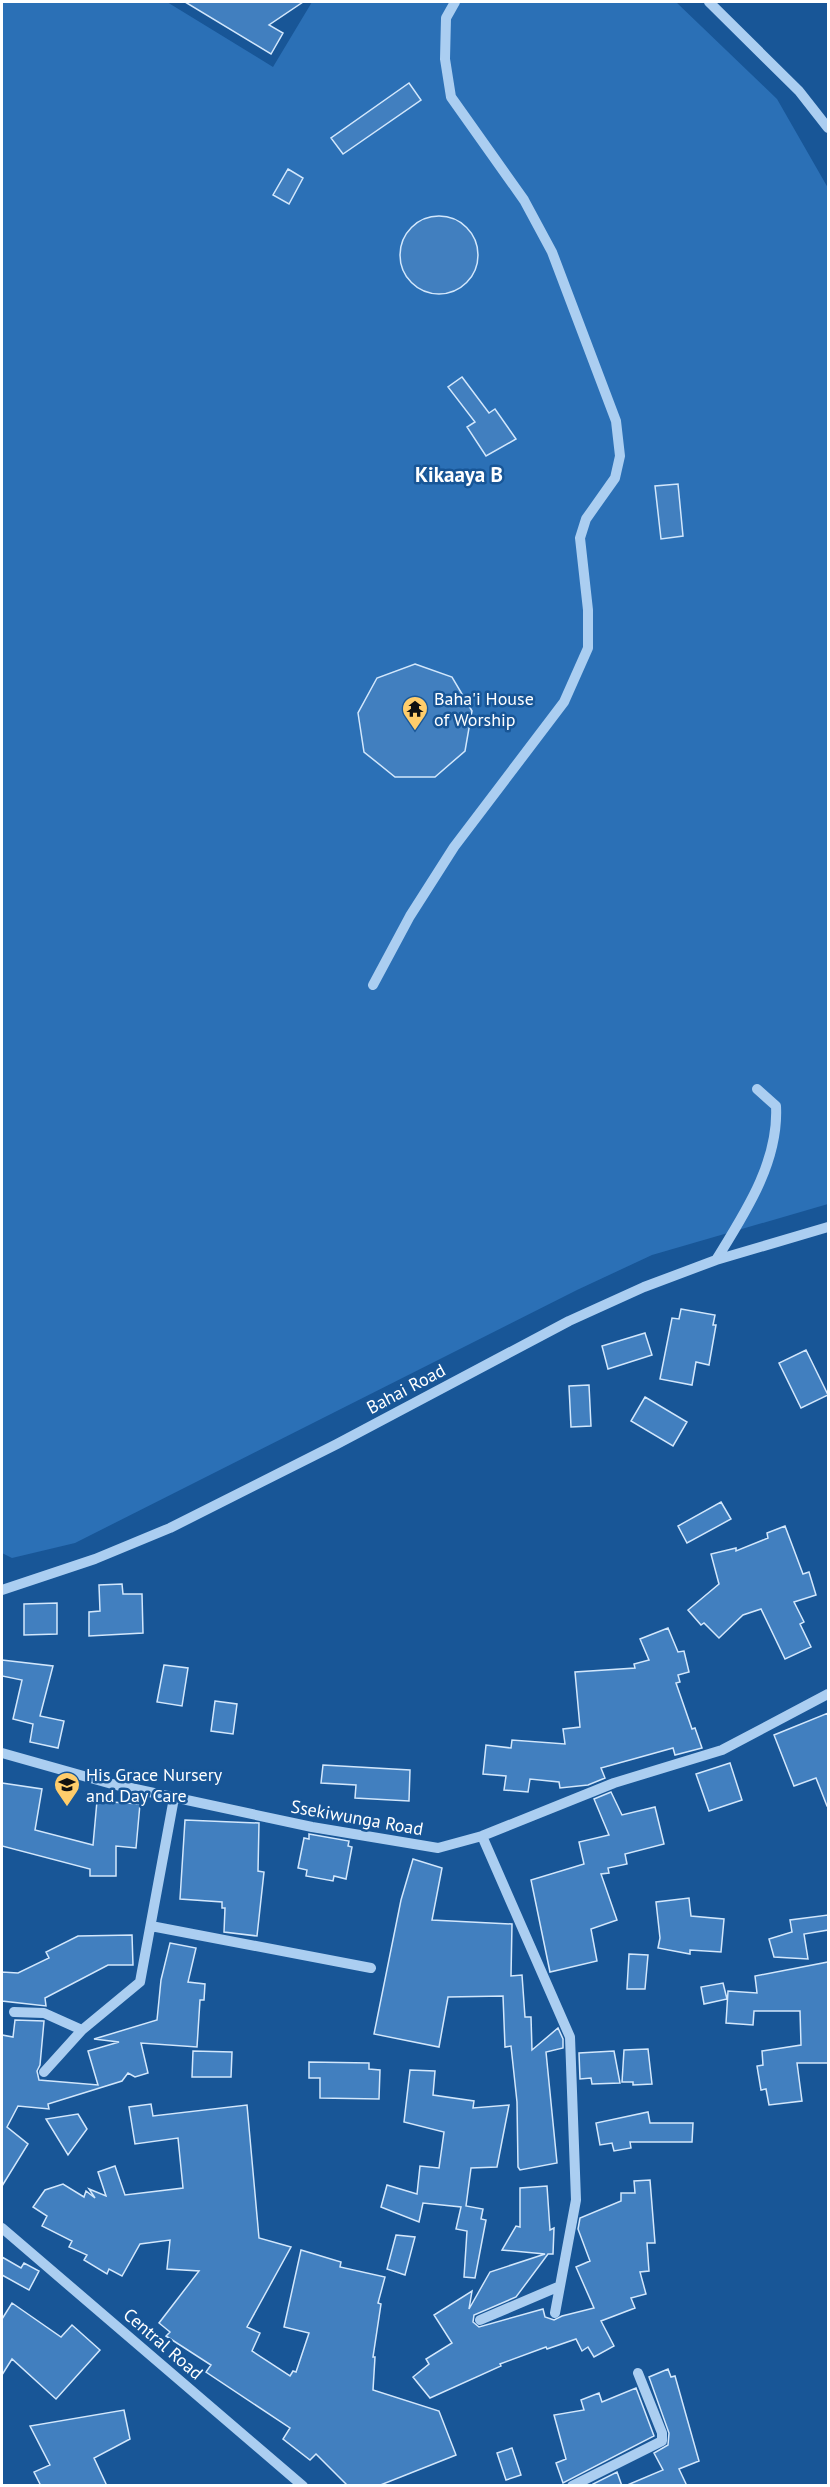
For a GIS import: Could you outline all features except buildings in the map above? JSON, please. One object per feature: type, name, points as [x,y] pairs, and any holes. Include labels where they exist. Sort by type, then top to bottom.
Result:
[{"type":"street","points":[[373,985],[410,916],[454,847],[564,702],[588,648],[588,610],[580,538],[586,519],[615,478],[620,456],[616,421],[552,252],[524,200],[451,98],[445,59],[446,18],[455,2]]},
{"type":"street","points":[[709,2],[799,91],[828,128]]},
{"type":"street","points":[[716,1260],[754,1196],[777,1131],[776,1106],[757,1089]]},
{"type":"street","name":"Bahai Road","points":[[2,1590],[95,1559],[170,1528],[337,1444],[569,1321],[644,1287],[716,1260],[828,1227]]},
{"type":"street","name":"Ssekiwunga Road","points":[[2,1753],[111,1784],[174,1798],[312,1827],[438,1848],[482,1836],[614,1783],[722,1750],[828,1694]]},
{"type":"street","points":[[44,2072],[82,2030],[140,1982],[174,1798]]},
{"type":"street","points":[[482,1836],[520,1929],[570,2037],[576,2200],[555,2313]]},
{"type":"street","points":[[150,1926],[371,1968]]},
{"type":"street","points":[[14,2012],[44,2013],[82,2030]]},
{"type":"street","name":"Central Road","points":[[2,2228],[303,2486]]},
{"type":"street","points":[[480,2320],[561,2286]]},
{"type":"street","points":[[572,2486],[662,2441],[638,2373]]},
{"type":"shaded area","points":[[3,2],[167,2],[273,67],[312,2],[676,2],[777,99],[828,188],[828,1204],[652,1255],[577,1290],[75,1543],[12,1558],[2,1553]]},
{"type":"place","name":"Baha'i House of Worship","points":[[415,732]]},
{"type":"place","name":"His Grace Nursery and Day Care","points":[[67,1808]]},
{"type":"district","name":"Kikaaya B","points":[[459,475]]}]
